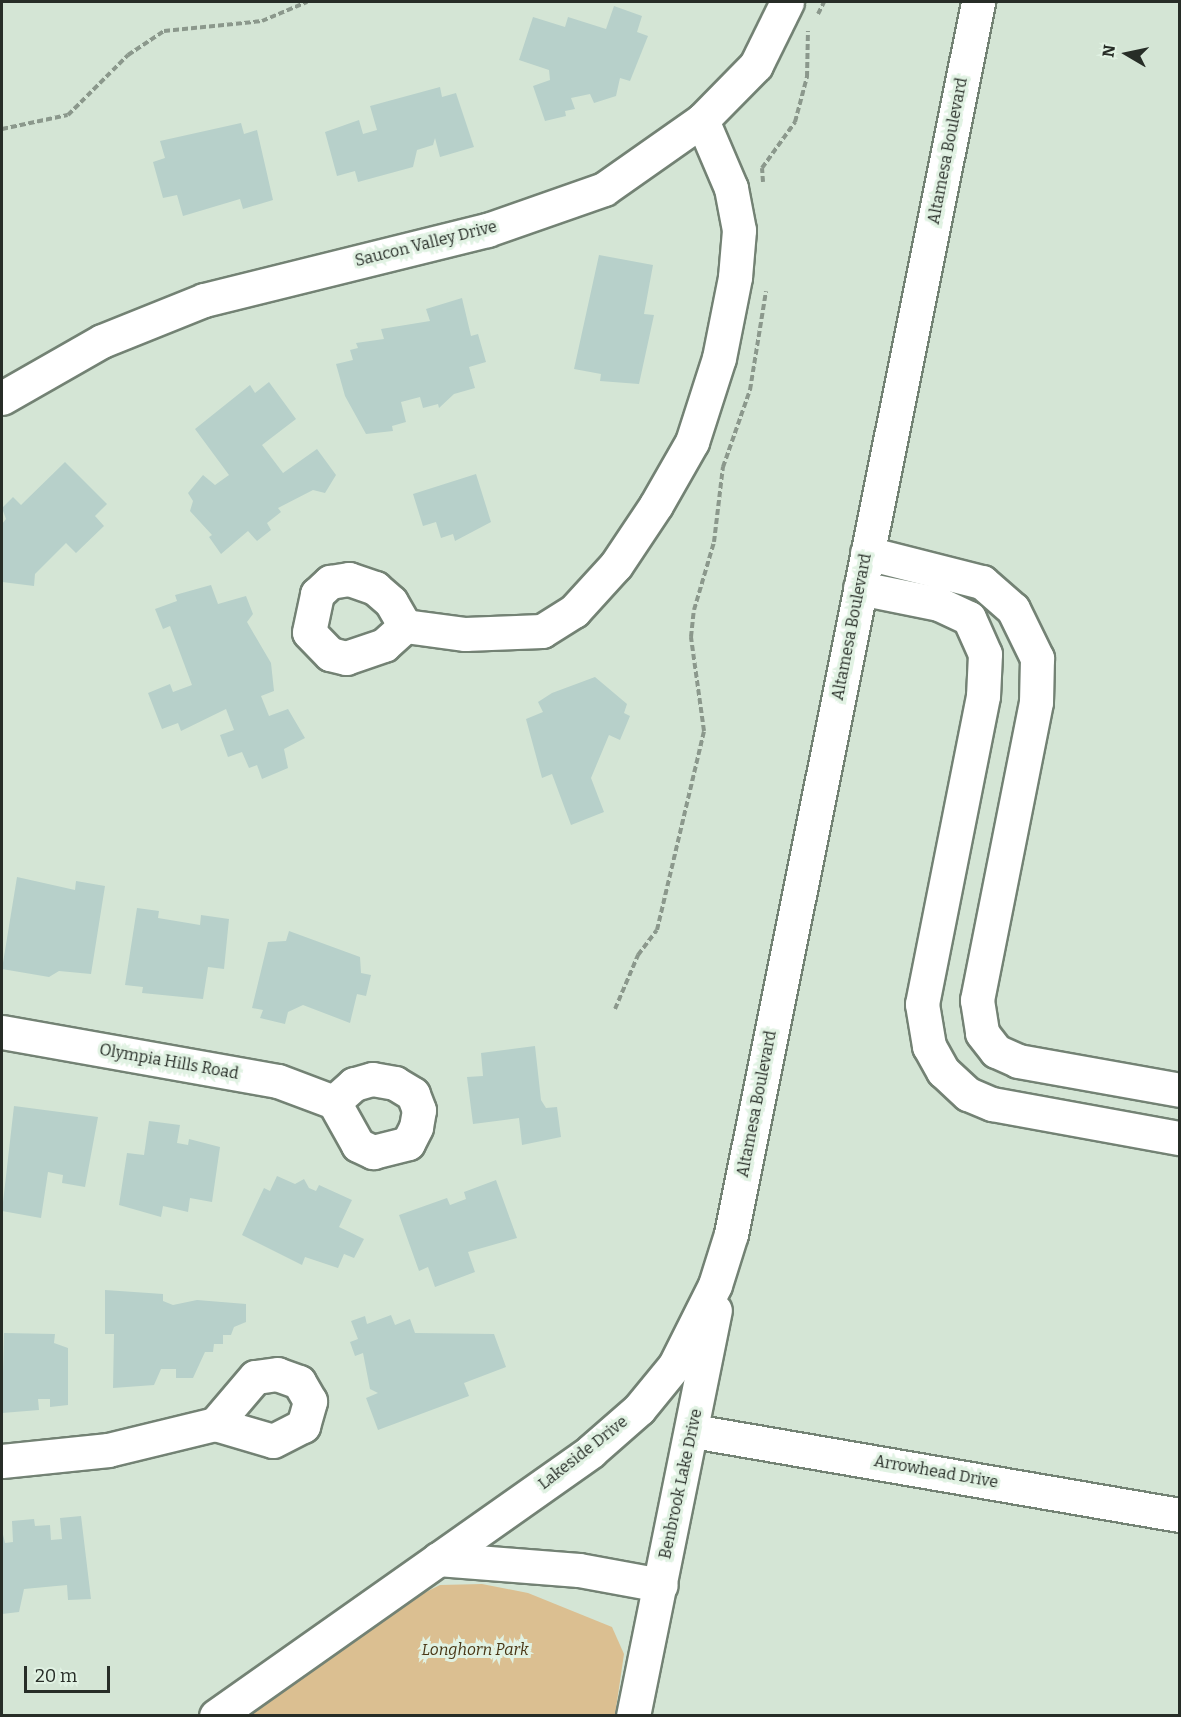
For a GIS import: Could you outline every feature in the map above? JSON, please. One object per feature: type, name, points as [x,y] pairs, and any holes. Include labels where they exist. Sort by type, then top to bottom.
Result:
[{"type":"street","name":"Saucon Valley Drive","points":[[2,398],[102,340],[204,300],[487,230],[604,189],[702,120],[756,65],[787,2]]},
{"type":"street","name":"Altamesa Boulevard","points":[[725,1252],[978,2]]},
{"type":"street","points":[[405,626],[465,634],[542,631],[574,611],[616,565],[656,506],[692,442],[719,358],[735,277],[739,230],[731,188],[702,120]]},
{"type":"street","points":[[867,554],[982,582],[1014,609],[1037,657],[1036,702],[977,1000],[982,1034],[996,1051],[1018,1061],[1179,1090]]},
{"type":"street","points":[[860,588],[939,604],[969,618],[985,654],[983,696],[922,1005],[929,1046],[943,1071],[968,1094],[992,1104],[1179,1138]]},
{"type":"street","name":"Olympia Hills Road","points":[[2,1032],[278,1081],[334,1102]]},
{"type":"street","name":"Benbrook Lake Drive","points":[[633,1716],[693,1431],[725,1252]]},
{"type":"street","name":"Lakeside Drive","points":[[216,1716],[591,1452],[639,1409],[675,1365],[725,1252]]},
{"type":"street","points":[[2,1461],[108,1450],[215,1424]]},
{"type":"street","name":"Arrowhead Drive","points":[[693,1431],[1179,1515]]},
{"type":"street","points":[[438,1559],[579,1570],[661,1584]]},
{"type":"path","points":[[2,129],[68,116],[128,55],[164,31],[262,21],[307,2]]},
{"type":"path","points":[[764,191],[762,168],[795,122],[807,77],[808,27],[824,2]]},
{"type":"path","points":[[615,1008],[638,956],[657,930],[704,731],[692,637],[694,610],[714,542],[723,467],[753,378],[767,283]]},
{"type":"green space","name":"Longhorn Park","points":[[482,1584],[528,1593],[612,1627],[624,1654],[615,1715],[240,1716],[394,1608],[440,1585]]},
{"type":"building","points":[[614,6],[642,16],[637,32],[648,36],[630,81],[620,78],[616,96],[594,103],[590,94],[571,98],[575,109],[565,111],[566,116],[545,121],[533,86],[550,80],[549,70],[519,60],[533,17],[565,27],[568,17],[606,29]]},
{"type":"building","points":[[440,87],[442,97],[456,93],[474,147],[440,157],[435,138],[433,145],[417,150],[413,167],[358,182],[355,171],[337,176],[325,132],[359,120],[363,134],[377,130],[370,106]]},
{"type":"building","points":[[241,123],[244,134],[257,130],[273,200],[243,209],[240,199],[183,216],[177,195],[163,198],[153,162],[165,158],[160,141]]},
{"type":"building","points":[[599,255],[653,265],[644,314],[654,315],[639,384],[600,381],[601,374],[574,369]]},
{"type":"building","points":[[462,298],[471,336],[478,334],[486,362],[469,367],[475,388],[454,394],[439,408],[438,404],[423,408],[420,397],[401,402],[406,422],[392,426],[393,431],[366,434],[345,396],[336,364],[353,360],[350,350],[358,348],[356,343],[384,339],[381,329],[430,321],[426,309]]},
{"type":"building","points":[[269,382],[296,419],[262,445],[283,473],[317,449],[336,475],[325,493],[313,490],[278,508],[281,512],[267,523],[271,530],[257,541],[248,531],[221,554],[209,537],[212,535],[190,511],[193,501],[188,493],[203,475],[215,485],[229,475],[195,429],[250,385],[255,393]]},
{"type":"building","points":[[65,462],[107,504],[95,516],[104,526],[76,553],[66,543],[35,574],[34,586],[2,582],[2,524],[6,519],[2,508],[13,497],[21,505]]},
{"type":"building","points":[[476,474],[491,522],[455,541],[453,534],[441,538],[436,522],[423,526],[413,494]]},
{"type":"building","points":[[211,585],[218,604],[246,596],[253,614],[247,622],[271,663],[274,691],[261,696],[269,716],[288,709],[305,738],[284,749],[288,768],[262,779],[257,765],[249,768],[242,752],[228,757],[220,735],[234,730],[226,709],[181,731],[178,723],[162,729],[148,693],[170,684],[173,692],[192,685],[170,626],[163,629],[155,609],[177,601],[175,595]]},
{"type":"building","points":[[595,677],[627,704],[624,713],[630,716],[620,740],[609,735],[591,778],[604,812],[571,825],[552,774],[542,778],[526,719],[543,712],[538,702],[552,693]]},
{"type":"building","points":[[17,877],[75,890],[76,881],[105,886],[91,974],[59,971],[49,977],[2,969]]},
{"type":"building","points":[[137,908],[159,911],[158,918],[200,925],[201,915],[229,919],[224,969],[208,967],[203,999],[142,993],[143,987],[125,985]]},
{"type":"building","points":[[289,931],[360,957],[361,973],[371,975],[366,996],[357,994],[350,1023],[303,1005],[288,1012],[285,1024],[260,1018],[263,1010],[252,1008],[268,942],[286,941]]},
{"type":"building","points":[[535,1046],[541,1100],[546,1108],[557,1107],[561,1137],[522,1145],[519,1118],[473,1124],[467,1077],[483,1076],[481,1053]]},
{"type":"building","points":[[14,1106],[98,1117],[85,1187],[62,1183],[63,1175],[48,1172],[41,1218],[2,1211]]},
{"type":"building","points":[[149,1121],[180,1125],[177,1143],[188,1145],[189,1139],[220,1147],[212,1202],[190,1198],[188,1212],[163,1206],[161,1217],[119,1205],[127,1153],[144,1155]]},
{"type":"building","points":[[277,1176],[295,1184],[304,1179],[309,1188],[316,1191],[319,1185],[352,1200],[339,1227],[364,1239],[354,1258],[344,1254],[338,1268],[305,1257],[302,1265],[242,1235],[264,1188],[270,1191]]},
{"type":"building","points":[[496,1180],[517,1238],[468,1252],[475,1272],[435,1287],[428,1267],[419,1271],[399,1215],[447,1198],[450,1205],[466,1199],[464,1192]]},
{"type":"building","points":[[105,1290],[163,1294],[163,1301],[173,1305],[197,1300],[246,1304],[246,1322],[234,1327],[231,1335],[223,1335],[223,1344],[214,1344],[213,1352],[205,1352],[193,1378],[176,1378],[176,1369],[161,1369],[154,1385],[113,1388],[114,1334],[105,1334]]},
{"type":"building","points":[[391,1315],[395,1325],[410,1319],[415,1333],[494,1334],[506,1367],[464,1383],[469,1396],[378,1430],[366,1398],[378,1393],[370,1389],[363,1353],[355,1356],[350,1342],[358,1339],[351,1321],[365,1316],[367,1324]]},
{"type":"building","points":[[4,1333],[55,1334],[54,1343],[68,1348],[68,1405],[50,1407],[50,1399],[38,1399],[39,1410],[2,1413]]},
{"type":"building","points":[[81,1516],[91,1599],[68,1600],[67,1585],[24,1589],[19,1612],[2,1614],[2,1530],[5,1543],[13,1542],[12,1521],[34,1519],[35,1526],[50,1525],[51,1540],[62,1539],[60,1518]]}]
